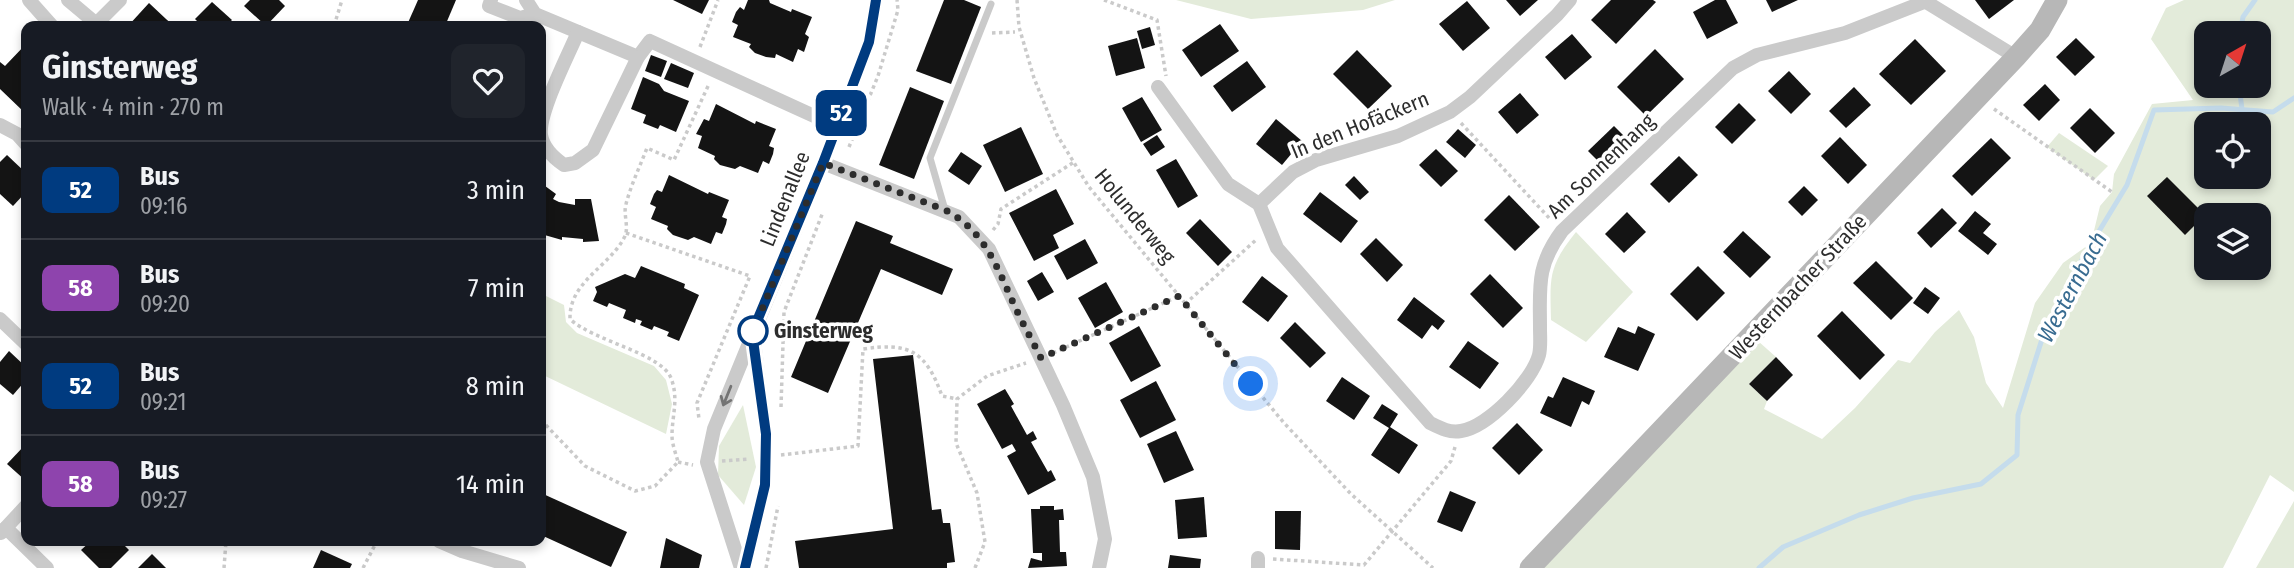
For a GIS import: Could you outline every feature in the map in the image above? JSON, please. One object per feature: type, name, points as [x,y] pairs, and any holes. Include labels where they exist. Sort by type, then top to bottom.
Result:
[{"type":"street","points":[[29,0],[48,21]]},
{"type":"street","points":[[68,0],[92,21]]},
{"type":"street","points":[[101,21],[120,0]]},
{"type":"street","points":[[491,0],[488,6],[520,18],[536,13]]},
{"type":"street","points":[[526,0],[536,13],[638,57]]},
{"type":"street","name":"Lindenallee","points":[[707,462],[714,429],[823,163],[869,42],[876,0]]},
{"type":"street","name":"In den Hofäckern","points":[[1259,204],[1293,172],[1315,160],[1398,136],[1450,112],[1480,88],[1570,0]]},
{"type":"street","name":"Westernbacher Straße","points":[[1530,568],[2016,57],[2040,30],[2057,0]]},
{"type":"street","points":[[1924,1],[2016,57]]},
{"type":"street","name":"Am Sonnenhang","points":[[1459,432],[1475,427],[1522,387],[1533,372],[1540,352],[1541,271],[1547,251],[1562,231],[1733,68],[1757,55],[1845,33],[1924,1]]},
{"type":"street","points":[[546,111],[578,32]]},
{"type":"street","points":[[546,146],[550,154],[564,165],[575,163],[593,150],[638,57],[650,41],[836,126]]},
{"type":"street","points":[[1158,87],[1228,184],[1259,204],[1277,248],[1430,424],[1443,430],[1459,432]]},
{"type":"street","points":[[0,125],[21,138]]},
{"type":"street","points":[[823,163],[959,217],[989,249],[1093,477],[1105,539],[1099,568]]},
{"type":"street","points":[[0,319],[21,339]]},
{"type":"street","points":[[743,568],[765,485],[766,434],[752,333]]},
{"type":"street","points":[[707,462],[743,568]]},
{"type":"street","points":[[21,511],[3,531],[47,568]]},
{"type":"street","points":[[450,546],[519,568]]},
{"type":"lane","points":[[945,210],[930,158],[991,4]]},
{"type":"path","points":[[336,21],[342,0]]},
{"type":"path","points":[[695,60],[718,0]]},
{"type":"path","points":[[839,169],[878,75],[898,10],[897,0]]},
{"type":"path","name":"Holunderweg","points":[[1017,0],[1019,27],[1034,78],[1057,135],[1089,187],[1284,423],[1351,494],[1433,568]]},
{"type":"path","points":[[1104,0],[1157,20],[1168,74],[1158,87]]},
{"type":"path","points":[[979,33],[1015,32]]},
{"type":"path","points":[[546,425],[585,466],[635,491],[655,486],[678,462],[672,437],[677,401],[670,375],[657,362],[581,330],[570,319],[570,305],[588,277],[614,255],[626,233],[625,206],[648,148],[674,160],[716,69]]},
{"type":"path","points":[[1980,95],[1995,110],[2112,192]]},
{"type":"path","points":[[1450,112],[1562,231]]},
{"type":"path","points":[[982,240],[998,224],[1001,209],[1074,162]]},
{"type":"path","points":[[781,416],[780,377],[784,312],[824,208]]},
{"type":"path","points":[[1185,304],[1269,228]]},
{"type":"path","points":[[626,233],[750,276],[697,403],[701,427]]},
{"type":"path","points":[[707,462],[858,446],[863,349],[888,345],[915,351],[933,371],[942,396],[957,399],[987,376],[1041,358],[1179,296]]},
{"type":"path","points":[[957,399],[956,443],[977,493],[985,542],[975,568]]},
{"type":"path","points":[[1258,563],[1364,565],[1451,461],[1459,432]]},
{"type":"path","points":[[782,442],[782,455]]},
{"type":"path","points":[[766,568],[777,520],[779,494]]},
{"type":"path","points":[[224,568],[226,546]]},
{"type":"path","points":[[363,568],[374,546]]},
{"type":"green space","points":[[1176,0],[1395,0],[1363,10],[1251,19]]},
{"type":"green space","points":[[2184,0],[2294,0],[2294,492],[2270,475],[2223,568],[1544,568],[1758,341],[1776,357],[1749,384],[1767,401],[1764,409],[1822,439],[1855,408],[1898,360],[1910,363],[1935,332],[1959,310],[1974,337],[1986,383],[2003,408],[2035,303],[2063,263],[2091,243],[2100,206],[2112,192],[2114,174],[2152,104],[2193,100],[2151,39],[2166,8]]},
{"type":"green space","points":[[2059,133],[2108,166],[2094,180],[2047,147]]},
{"type":"green space","points":[[1576,232],[1633,292],[1586,342],[1551,320],[1553,273],[1560,254]]},
{"type":"green space","points":[[546,296],[564,305],[566,322],[577,333],[654,366],[666,380],[672,404],[666,434],[546,376]]},
{"type":"green space","points":[[743,405],[756,467],[744,505],[718,475],[719,446]]},
{"type":"green space","points":[[2294,501],[2294,568],[2256,568]]},
{"type":"building","points":[[250,0],[279,0],[285,6],[271,21],[260,21],[244,6]]},
{"type":"building","points":[[418,0],[456,0],[447,21],[409,21]]},
{"type":"building","points":[[673,0],[709,0],[702,14]]},
{"type":"building","points":[[748,0],[769,0],[770,3],[791,12],[792,9],[812,17],[805,34],[809,37],[804,52],[798,49],[793,62],[776,54],[775,58],[755,53],[749,47],[751,44],[733,37],[738,25],[732,22],[736,12],[740,7],[744,10]]},
{"type":"building","points":[[944,0],[964,0],[981,7],[951,84],[916,71]]},
{"type":"building","points":[[1506,0],[1538,0],[1520,16]]},
{"type":"building","points":[[1611,0],[1656,2],[1616,44],[1591,20]]},
{"type":"building","points":[[1715,0],[1726,0],[1738,23],[1707,39],[1693,12]]},
{"type":"building","points":[[1766,0],[1798,0],[1772,12]]},
{"type":"building","points":[[1975,0],[2014,0],[1989,19]]},
{"type":"building","points":[[1467,1],[1490,28],[1463,51],[1439,24]]},
{"type":"building","points":[[212,2],[232,20],[197,21],[195,19]]},
{"type":"building","points":[[149,3],[168,21],[133,21]]},
{"type":"building","points":[[1220,24],[1239,51],[1201,77],[1182,50]]},
{"type":"building","points":[[1150,27],[1155,45],[1142,49],[1137,31]]},
{"type":"building","points":[[1572,34],[1592,57],[1565,80],[1545,57]]},
{"type":"building","points":[[1137,38],[1145,68],[1116,76],[1108,46]]},
{"type":"building","points":[[2076,38],[2095,57],[2075,76],[2056,57]]},
{"type":"building","points":[[1915,39],[1946,71],[1911,105],[1879,74]]},
{"type":"building","points":[[21,49],[21,109],[0,89],[0,62],[5,66]]},
{"type":"building","points":[[1655,49],[1684,79],[1646,116],[1617,87]]},
{"type":"building","points":[[1357,50],[1392,86],[1368,109],[1333,74]]},
{"type":"building","points":[[651,55],[667,61],[661,77],[645,71]]},
{"type":"building","points":[[1247,61],[1266,87],[1232,112],[1213,86]]},
{"type":"building","points":[[671,63],[694,73],[688,88],[664,79]]},
{"type":"building","points":[[1789,71],[1811,94],[1791,114],[1768,91]]},
{"type":"building","points":[[643,77],[659,84],[664,91],[689,101],[676,132],[660,125],[658,129],[643,123],[646,115],[631,109]]},
{"type":"building","points":[[2045,84],[2060,100],[2039,121],[2023,105]]},
{"type":"building","points":[[910,87],[944,101],[914,179],[879,165]]},
{"type":"building","points":[[1854,87],[1871,105],[1846,128],[1829,111]]},
{"type":"building","points":[[1520,93],[1539,115],[1517,134],[1498,112]]},
{"type":"building","points":[[1142,97],[1162,130],[1141,142],[1122,108]]},
{"type":"building","points":[[1739,103],[1756,120],[1732,144],[1715,127]]},
{"type":"building","points":[[716,104],[755,124],[756,121],[776,129],[769,146],[774,148],[769,164],[763,161],[758,173],[740,166],[735,169],[720,165],[714,159],[715,156],[698,148],[702,136],[696,134],[704,119],[709,121]]},
{"type":"building","points":[[2090,108],[2115,133],[2095,153],[2070,128]]},
{"type":"building","points":[[1276,119],[1302,141],[1282,165],[1256,144]]},
{"type":"building","points":[[1614,126],[1628,140],[1603,166],[1588,151]]},
{"type":"building","points":[[1021,127],[1043,174],[1005,192],[983,145]]},
{"type":"building","points":[[1458,129],[1476,145],[1465,158],[1446,142]]},
{"type":"building","points":[[1157,135],[1165,147],[1151,156],[1143,144]]},
{"type":"building","points":[[1840,137],[1867,165],[1848,184],[1821,156]]},
{"type":"building","points":[[1991,138],[2011,158],[1972,196],[1952,176]]},
{"type":"building","points":[[1436,149],[1458,171],[1441,187],[1419,165]]},
{"type":"building","points":[[961,152],[982,166],[969,185],[948,171]]},
{"type":"building","points":[[7,155],[21,168],[21,197],[13,206],[0,194],[0,162]]},
{"type":"building","points":[[1679,156],[1698,175],[1669,203],[1650,184]]},
{"type":"building","points":[[1176,159],[1198,196],[1178,208],[1156,170]]},
{"type":"building","points":[[669,175],[708,194],[709,192],[729,200],[722,217],[727,219],[722,234],[716,232],[711,244],[694,237],[688,240],[673,235],[667,229],[668,226],[651,219],[656,207],[650,204],[654,194],[657,190],[662,192]]},
{"type":"building","points":[[1354,176],[1369,192],[1360,200],[1345,185]]},
{"type":"building","points":[[2167,177],[2194,204],[2194,226],[2185,235],[2147,196]]},
{"type":"building","points":[[1804,186],[1818,200],[1802,216],[1788,202]]},
{"type":"building","points":[[546,187],[556,194],[553,199],[559,202],[575,205],[575,199],[591,199],[599,241],[583,242],[583,239],[562,237],[562,240],[546,235]]},
{"type":"building","points":[[1056,189],[1074,224],[1053,235],[1059,248],[1034,261],[1009,213]]},
{"type":"building","points":[[1320,192],[1358,221],[1341,243],[1303,214]]},
{"type":"building","points":[[1509,195],[1540,227],[1515,251],[1484,220]]},
{"type":"building","points":[[1942,208],[1957,223],[1931,248],[1917,233]]},
{"type":"building","points":[[1975,211],[1991,224],[1983,233],[1997,244],[1988,255],[1958,231]]},
{"type":"building","points":[[1627,212],[1646,232],[1624,253],[1605,234]]},
{"type":"building","points":[[1200,219],[1232,252],[1218,266],[1186,233]]},
{"type":"building","points":[[856,221],[893,236],[890,243],[953,269],[942,295],[881,269],[828,393],[791,377]]},
{"type":"building","points":[[1743,231],[1771,257],[1750,278],[1723,252]]},
{"type":"building","points":[[1376,238],[1403,265],[1387,282],[1360,254]]},
{"type":"building","points":[[1085,239],[1098,263],[1067,280],[1054,256]]},
{"type":"building","points":[[1876,261],[1913,298],[1891,320],[1853,283]]},
{"type":"building","points":[[641,266],[685,284],[684,288],[699,295],[679,341],[667,336],[669,332],[654,326],[652,330],[640,325],[642,321],[636,319],[635,323],[623,318],[626,310],[609,303],[607,307],[593,301],[597,292],[595,287],[625,274],[635,278]]},
{"type":"building","points":[[1698,266],[1725,293],[1697,321],[1670,294]]},
{"type":"building","points":[[1042,272],[1054,292],[1038,301],[1027,281]]},
{"type":"building","points":[[1490,274],[1523,308],[1503,328],[1470,294]]},
{"type":"building","points":[[1262,276],[1288,296],[1268,322],[1242,302]]},
{"type":"building","points":[[1106,282],[1123,312],[1095,328],[1078,298]]},
{"type":"building","points":[[1925,287],[1940,298],[1928,314],[1913,303]]},
{"type":"building","points":[[1414,297],[1445,321],[1438,330],[1432,325],[1422,339],[1397,320]]},
{"type":"building","points":[[1842,311],[1885,355],[1860,380],[1817,336]]},
{"type":"building","points":[[1295,322],[1326,353],[1310,368],[1280,338]]},
{"type":"building","points":[[1139,326],[1161,366],[1131,382],[1109,343]]},
{"type":"building","points":[[1638,326],[1655,334],[1638,371],[1604,357],[1618,327],[1635,334]]},
{"type":"building","points":[[1468,341],[1499,363],[1480,389],[1449,367]]},
{"type":"building","points":[[9,351],[21,362],[21,386],[13,395],[0,384],[0,362]]},
{"type":"building","points":[[913,355],[932,510],[941,509],[943,523],[950,523],[955,562],[947,563],[947,568],[799,568],[795,541],[893,529],[873,359]]},
{"type":"building","points":[[1776,357],[1793,375],[1767,401],[1749,384]]},
{"type":"building","points":[[1342,377],[1370,396],[1354,420],[1326,401]]},
{"type":"building","points":[[1563,377],[1595,391],[1589,405],[1582,401],[1571,427],[1540,413],[1548,396],[1553,398]]},
{"type":"building","points":[[1156,381],[1176,420],[1140,438],[1120,400]]},
{"type":"building","points":[[1005,389],[1027,435],[1033,431],[1037,439],[1031,442],[1048,472],[1051,470],[1056,480],[1028,495],[1007,456],[1016,451],[1012,444],[1002,449],[977,404]]},
{"type":"building","points":[[1382,404],[1398,414],[1390,427],[1418,445],[1399,474],[1371,455],[1389,428],[1373,418]]},
{"type":"building","points":[[1517,423],[1543,450],[1519,475],[1492,448]]},
{"type":"building","points":[[1176,431],[1194,470],[1164,483],[1147,444]]},
{"type":"building","points":[[21,449],[21,477],[7,464]]},
{"type":"building","points":[[1450,491],[1476,502],[1462,532],[1437,522]]},
{"type":"building","points":[[546,495],[627,532],[611,567],[546,537]]},
{"type":"building","points":[[1204,497],[1207,537],[1178,539],[1175,500]]},
{"type":"building","points":[[1040,506],[1054,506],[1054,510],[1063,509],[1064,520],[1059,520],[1060,552],[1066,552],[1067,566],[1028,568],[1031,558],[1042,561],[1042,553],[1033,553],[1031,509],[1040,509]]},
{"type":"building","points":[[1275,511],[1301,511],[1300,550],[1275,549]]},
{"type":"building","points":[[666,538],[702,555],[699,568],[660,568]]},
{"type":"building","points":[[85,546],[125,546],[129,550],[111,568],[99,568],[81,550]]},
{"type":"building","points":[[321,550],[352,564],[350,568],[313,568]]},
{"type":"building","points":[[152,554],[166,568],[138,568]]},
{"type":"building","points":[[1170,555],[1201,559],[1200,568],[1168,568]]},
{"type":"waterway","points":[[2242,21],[2255,0]]},
{"type":"waterway","points":[[2241,98],[2242,109]]},
{"type":"waterway","name":"Westernbach","points":[[1759,568],[1783,547],[1859,515],[1913,498],[1981,484],[2017,455],[2018,415],[2043,336],[2084,256],[2127,185],[2154,110],[2221,108],[2273,112],[2294,98]]},
{"type":"bus line","name":"52","points":[[745,568],[765,485],[766,434],[752,333],[823,163],[869,42],[876,0]]},
{"type":"place","name":"Ginsterweg","points":[[753,331]]},
{"type":"route","points":[[753,331],[752,333],[823,163],[945,210],[959,217],[975,231],[989,249],[1041,358],[1179,296],[1251,384]]}]
